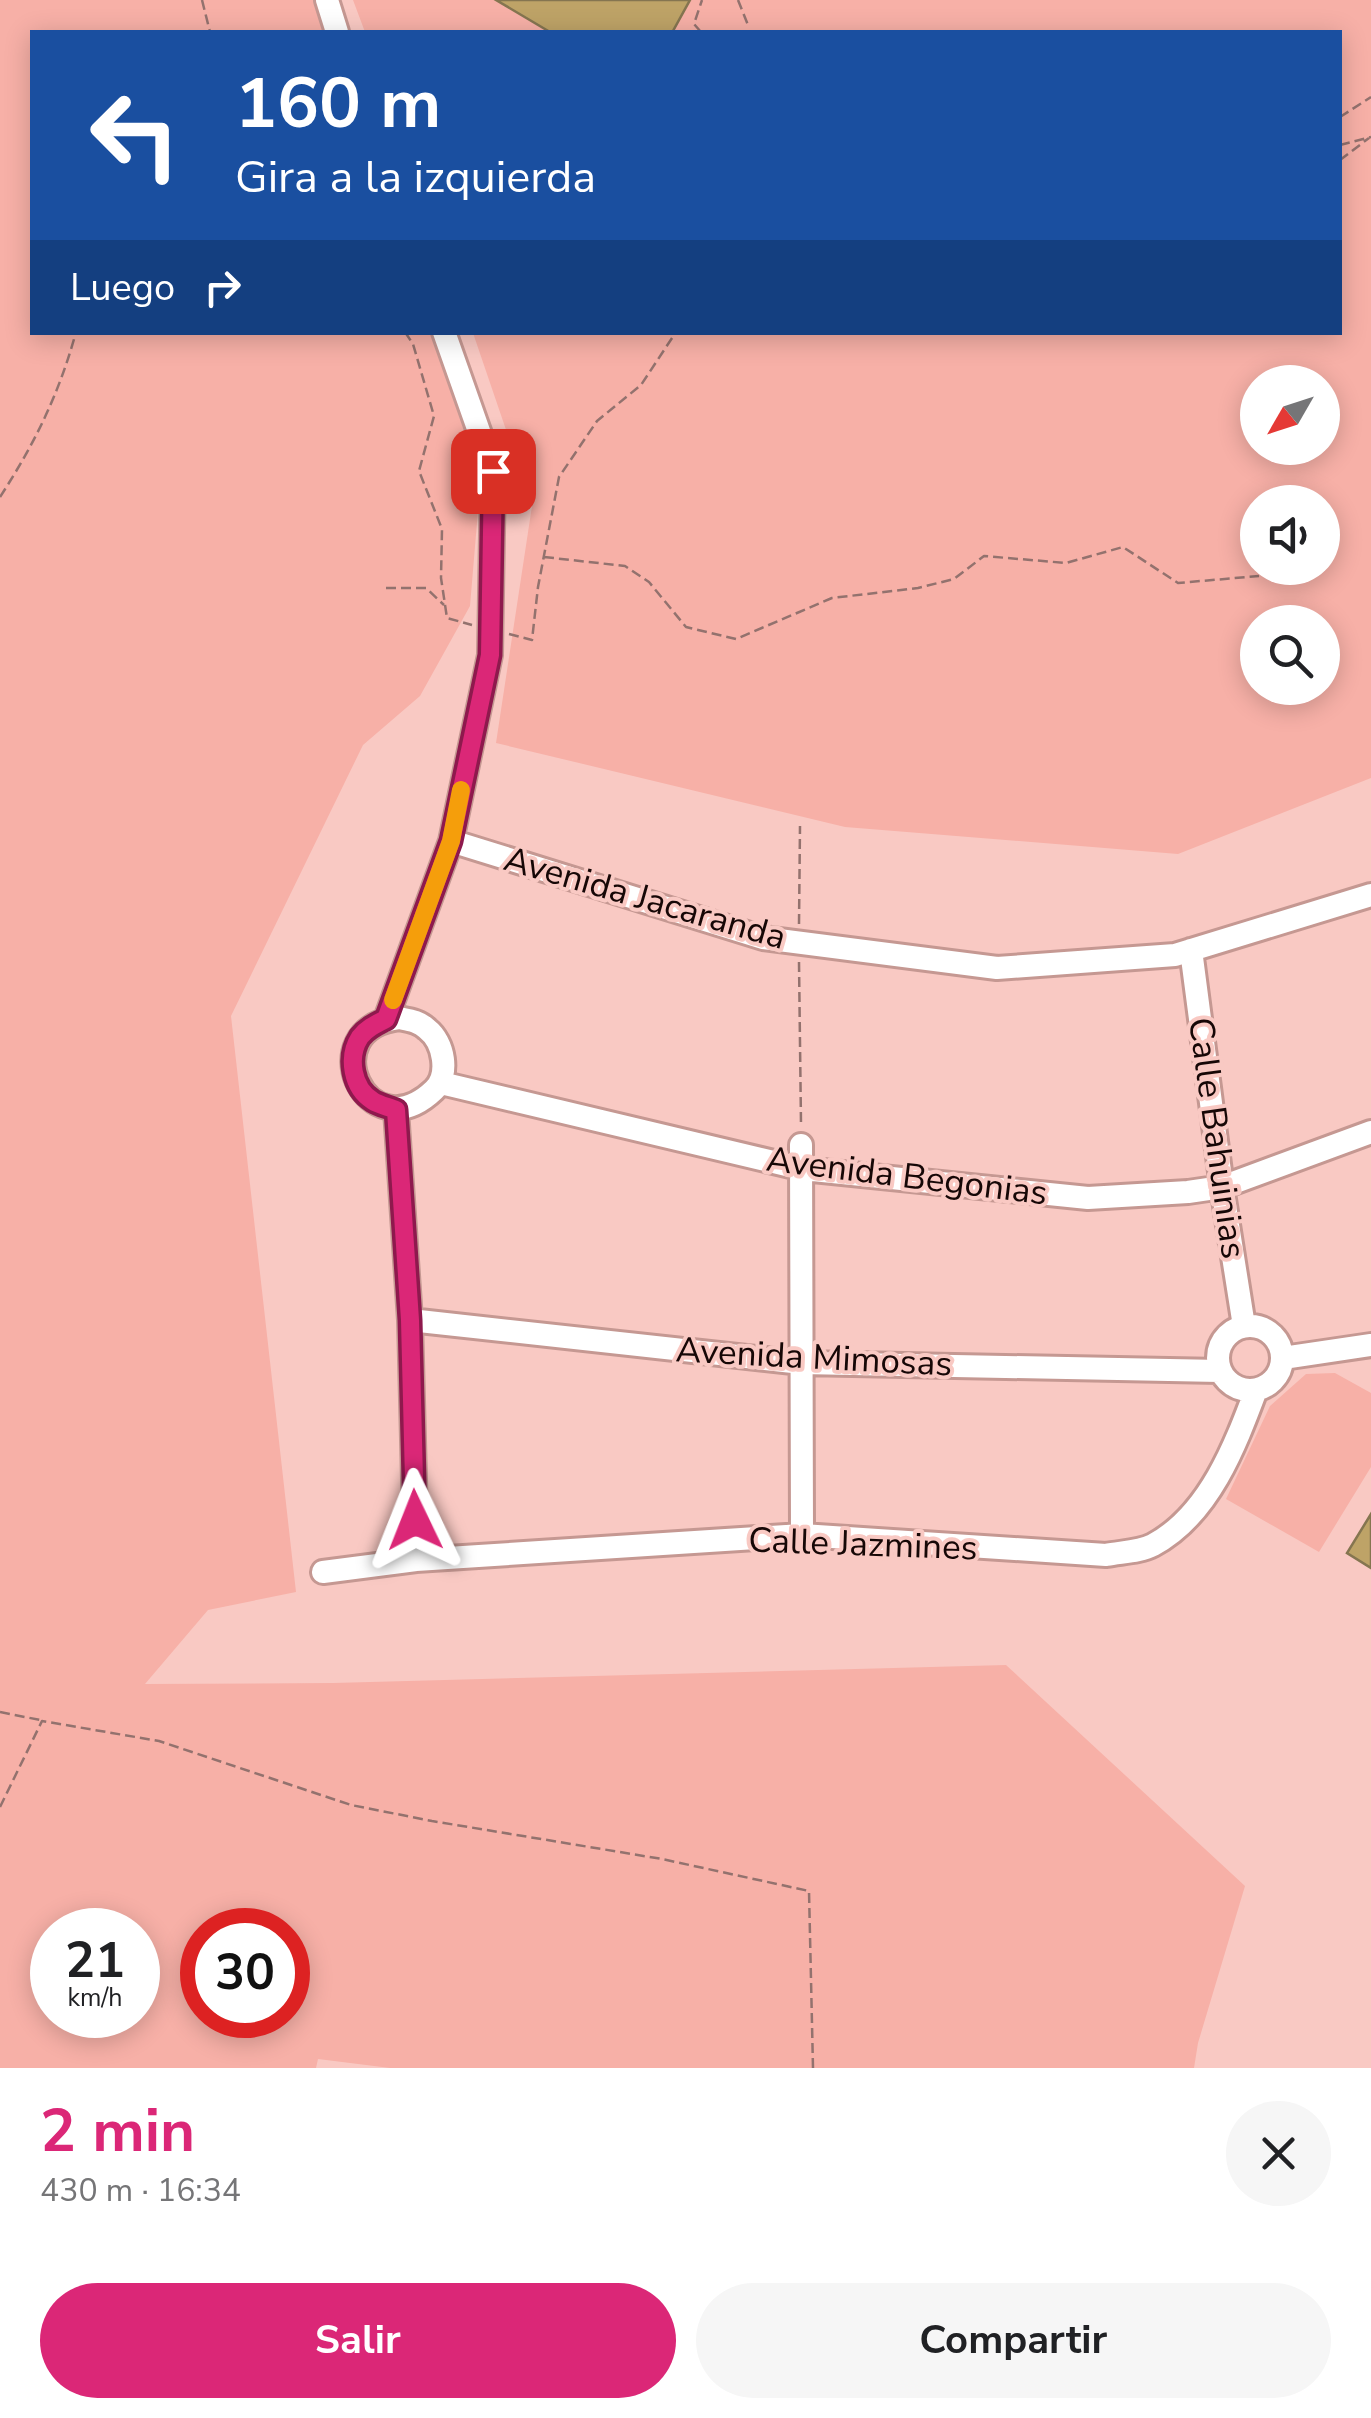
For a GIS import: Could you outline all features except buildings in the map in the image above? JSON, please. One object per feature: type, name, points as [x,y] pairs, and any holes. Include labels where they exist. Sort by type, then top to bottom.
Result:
[{"type":"street","points":[[327,0],[335,30]]},
{"type":"street","points":[[386,1019],[451,841],[490,655],[493,471],[445,335]]},
{"type":"street","name":"Avenida Jacaranda","points":[[451,841],[764,938],[998,968],[1175,955],[1371,895]]},
{"type":"street","name":"Calle Bahuinias","points":[[1191,950],[1244,1326]]},
{"type":"street","points":[[386,1019],[414,1021],[438,1041],[444,1064],[441,1083],[420,1103],[396,1110],[373,1101],[354,1076],[352,1060],[360,1037],[386,1019]]},
{"type":"street","name":"Avenida Begonias","points":[[441,1083],[803,1169],[1088,1198],[1222,1186],[1371,1132]]},
{"type":"street","points":[[396,1110],[410,1320],[416,1560]]},
{"type":"street","points":[[802,1145],[802,1535]]},
{"type":"street","name":"Avenida Mimosas","points":[[410,1320],[802,1362],[1220,1371]]},
{"type":"street","points":[[1244,1326],[1261,1326],[1271,1332],[1283,1358],[1276,1378],[1256,1390],[1236,1387],[1226,1380],[1218,1356],[1226,1335],[1244,1326]]},
{"type":"street","points":[[1283,1358],[1371,1345]]},
{"type":"street","name":"Calle Jazmines","points":[[323,1572],[416,1560],[802,1535],[1106,1555],[1150,1547],[1182,1524],[1210,1489],[1236,1444],[1256,1390]]},
{"type":"path","points":[[202,0],[210,30]]},
{"type":"path","points":[[700,30],[694,24],[702,0]]},
{"type":"path","points":[[738,0],[748,25]]},
{"type":"path","points":[[1342,116],[1371,97]]},
{"type":"path","points":[[1342,145],[1370,138]]},
{"type":"path","points":[[1342,159],[1370,138]]},
{"type":"path","points":[[0,497],[29,452],[65,372],[75,335]]},
{"type":"path","points":[[544,556],[625,566],[649,582],[686,627],[736,639],[832,598],[918,588],[954,579],[984,556],[1066,562],[1123,547],[1178,583],[1240,578]]},
{"type":"path","points":[[386,588],[426,588],[445,606]]},
{"type":"path","points":[[800,826],[802,1145]]},
{"type":"path","points":[[0,1712],[160,1741],[351,1805],[662,1859],[810,1891],[812,2068]]},
{"type":"path","points":[[0,1807],[42,1720]]},
{"type":"shaded area","points":[[0,0],[314,0],[325,30],[30,30],[30,335],[439,335],[469,418],[479,499],[470,606],[420,696],[363,745],[231,1016],[296,1592],[208,1610],[145,1684],[333,1683],[1006,1665],[1245,1886],[1194,2068],[390,2068],[318,2059],[316,2068],[0,2068]]},
{"type":"shaded area","points":[[353,0],[1371,0],[1371,778],[1178,854],[845,827],[496,743],[532,506],[474,335],[1342,335],[1342,30],[364,30]]},
{"type":"shaded area","points":[[1335,1373],[1371,1393],[1371,1467],[1319,1552],[1226,1499],[1270,1406],[1306,1374]]},
{"type":"slow traffic","points":[[393,1000],[451,841],[461,790]]},
{"type":"route","points":[[415,1520],[410,1320],[396,1110],[373,1101],[362,1090],[354,1076],[352,1060],[360,1037],[386,1019],[451,841],[490,655],[493,471]]}]
